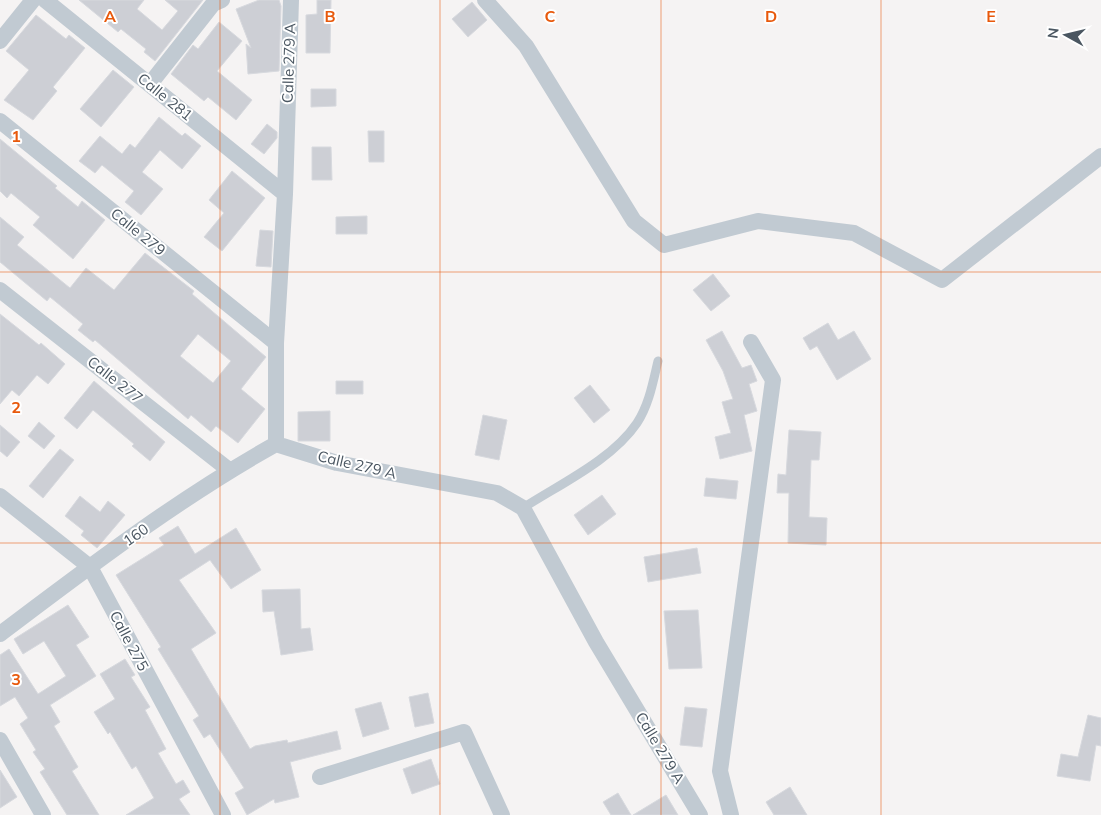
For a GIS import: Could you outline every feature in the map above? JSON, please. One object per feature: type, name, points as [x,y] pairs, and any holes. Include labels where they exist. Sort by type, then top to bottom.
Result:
[{"type":"street","points":[[0,41],[33,0]]},
{"type":"street","name":"Calle 281","points":[[45,0],[285,194]]},
{"type":"street","points":[[150,84],[213,4],[222,0]]},
{"type":"street","name":"Calle 279 A","points":[[291,0],[285,194],[276,343],[276,444],[337,464],[498,493],[523,508],[596,642],[700,815]]},
{"type":"street","points":[[485,0],[526,46],[634,221],[664,245],[758,221],[854,233],[942,280],[1101,156]]},
{"type":"street","name":"Calle 279","points":[[0,121],[276,343]]},
{"type":"street","name":"Calle 277","points":[[0,290],[229,470]]},
{"type":"street","points":[[727,814],[720,771],[773,380],[751,342]]},
{"type":"street","name":"160","points":[[0,634],[90,567],[229,470],[276,444]]},
{"type":"street","name":"Calle 275","points":[[0,496],[90,567],[223,815]]},
{"type":"street","points":[[320,777],[464,732],[502,815]]},
{"type":"street","points":[[0,740],[43,815]]},
{"type":"lane","points":[[523,508],[608,454],[622,441],[638,422],[646,405],[658,361]]},
{"type":"building","points":[[79,0],[144,0],[137,9],[162,30],[178,11],[165,0],[203,0],[155,61],[144,52],[146,49],[121,29],[118,32]]},
{"type":"building","points":[[259,0],[279,0],[281,6],[279,71],[248,74],[246,44],[251,48],[236,9]]},
{"type":"building","points":[[317,0],[331,0],[330,53],[306,53],[306,15],[317,14]]},
{"type":"building","points":[[472,2],[487,20],[468,37],[452,19]]},
{"type":"building","points":[[36,15],[66,39],[69,35],[85,48],[53,87],[57,91],[33,120],[4,100],[29,70],[6,51]]},
{"type":"building","points":[[219,22],[242,41],[217,71],[252,100],[236,120],[208,97],[204,101],[171,74],[193,45],[198,49]]},
{"type":"building","points":[[113,70],[134,87],[101,127],[80,109]]},
{"type":"building","points":[[311,89],[336,89],[336,106],[311,107]]},
{"type":"building","points":[[159,117],[182,136],[185,133],[201,146],[182,169],[160,150],[142,172],[163,189],[141,215],[125,202],[134,191],[102,165],[95,173],[79,161],[100,136],[122,154],[130,144],[135,148]]},
{"type":"building","points":[[267,124],[277,132],[277,138],[264,154],[251,144]]},
{"type":"building","points":[[368,131],[384,131],[384,162],[369,162]]},
{"type":"building","points":[[0,139],[57,186],[55,188],[78,207],[82,201],[105,220],[73,259],[33,225],[40,217],[11,193],[7,198],[0,191]]},
{"type":"building","points":[[312,147],[331,147],[332,180],[312,180]]},
{"type":"building","points":[[232,171],[265,198],[222,251],[204,237],[224,213],[209,200]]},
{"type":"building","points":[[367,216],[367,234],[336,234],[336,217]]},
{"type":"building","points":[[0,217],[24,237],[17,245],[70,288],[86,268],[114,290],[145,253],[194,291],[192,294],[266,357],[241,389],[265,409],[238,443],[216,426],[211,432],[191,415],[188,419],[95,340],[93,342],[78,330],[83,324],[50,297],[47,301],[0,262]],"holes":[[[198,334],[231,361],[213,383],[180,356]]]},
{"type":"building","points":[[260,230],[273,231],[271,267],[256,266]]},
{"type":"building","points":[[713,274],[730,296],[711,311],[693,290]]},
{"type":"building","points":[[0,314],[39,345],[41,343],[65,364],[48,384],[37,375],[19,396],[12,390],[0,404]]},
{"type":"building","points":[[828,323],[838,340],[854,331],[871,359],[837,380],[817,346],[810,350],[803,338]]},
{"type":"building","points":[[722,331],[742,368],[751,365],[757,381],[749,384],[757,411],[744,415],[752,451],[720,459],[715,437],[731,433],[722,402],[733,399],[723,371],[706,340]]},
{"type":"building","points":[[94,381],[165,442],[150,461],[132,446],[134,444],[93,410],[77,429],[64,418]]},
{"type":"building","points":[[336,381],[363,381],[363,394],[336,394]]},
{"type":"building","points":[[590,385],[610,410],[594,423],[574,398]]},
{"type":"building","points":[[330,411],[330,441],[298,441],[298,412]]},
{"type":"building","points":[[483,415],[507,420],[499,460],[475,455]]},
{"type":"building","points":[[39,422],[55,436],[44,449],[28,436]]},
{"type":"building","points":[[0,425],[20,442],[7,457],[0,451]]},
{"type":"building","points":[[789,430],[821,432],[819,460],[811,460],[809,517],[827,518],[826,545],[788,543],[789,493],[777,493],[778,474],[786,475]]},
{"type":"building","points":[[60,449],[74,460],[43,498],[29,486]]},
{"type":"building","points":[[706,478],[738,481],[736,499],[704,496]]},
{"type":"building","points":[[602,495],[616,514],[588,535],[574,515]]},
{"type":"building","points":[[80,496],[100,512],[108,501],[125,515],[97,548],[81,535],[84,531],[65,516]]},
{"type":"building","points":[[178,526],[195,554],[236,528],[261,570],[231,589],[210,560],[179,580],[216,633],[191,649],[250,749],[255,746],[287,740],[288,743],[337,731],[341,749],[290,762],[299,797],[275,803],[274,799],[247,815],[235,793],[244,788],[210,734],[204,738],[193,720],[199,716],[158,649],[161,647],[116,575],[164,545],[159,538]]},
{"type":"building","points":[[697,548],[701,573],[648,582],[644,557]]},
{"type":"building","points":[[300,589],[301,629],[310,628],[313,650],[281,655],[274,611],[263,612],[262,590]]},
{"type":"building","points":[[68,605],[89,637],[76,645],[96,676],[50,705],[60,722],[54,726],[78,767],[72,771],[99,815],[67,815],[40,772],[45,769],[33,752],[36,750],[20,724],[28,718],[15,697],[0,706],[0,655],[9,649],[38,694],[66,676],[44,641],[23,654],[14,639]]},
{"type":"building","points":[[698,610],[702,668],[669,669],[664,611]]},
{"type":"building","points":[[125,659],[135,675],[131,677],[150,707],[145,710],[166,749],[158,753],[176,784],[183,780],[190,792],[179,799],[190,815],[126,815],[154,798],[136,766],[132,769],[110,732],[108,734],[94,712],[115,699],[100,674]]},
{"type":"building","points":[[428,693],[434,723],[415,727],[409,697]]},
{"type":"building","points":[[381,702],[389,729],[363,737],[355,709]]},
{"type":"building","points":[[685,707],[707,709],[702,747],[680,745]]},
{"type":"building","points":[[1088,715],[1101,718],[1101,746],[1096,745],[1090,781],[1057,776],[1061,754],[1078,757]]},
{"type":"building","points":[[431,759],[440,784],[412,794],[403,769]]},
{"type":"building","points":[[0,770],[17,797],[0,808]]},
{"type":"building","points":[[790,787],[807,815],[774,815],[766,802]]},
{"type":"building","points":[[618,793],[631,815],[611,815],[603,802]]},
{"type":"building","points":[[666,795],[678,815],[633,815]]}]
